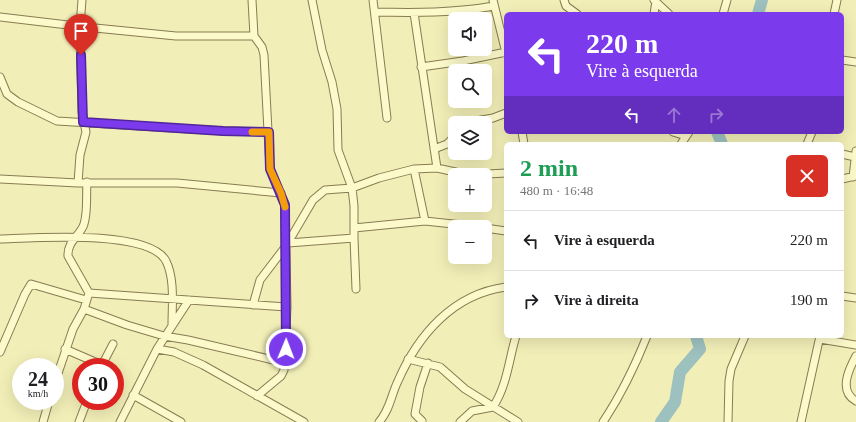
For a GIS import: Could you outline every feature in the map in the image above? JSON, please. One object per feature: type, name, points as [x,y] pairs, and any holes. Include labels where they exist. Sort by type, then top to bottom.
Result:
[{"type":"street","points":[[78,183],[80,156],[86,132],[83,122],[80,26],[82,0]]},
{"type":"street","points":[[252,0],[254,36],[262,47],[264,55],[270,169],[285,205],[287,244],[286,363],[281,376],[257,396]]},
{"type":"street","points":[[312,0],[322,50],[332,82],[337,109],[338,150],[352,188],[354,206],[356,289]]},
{"type":"street","points":[[373,0],[387,118]]},
{"type":"street","points":[[564,0],[566,6],[574,12]]},
{"type":"street","points":[[724,12],[727,0]]},
{"type":"street","points":[[834,12],[837,0]]},
{"type":"street","points":[[654,12],[655,1]]},
{"type":"street","points":[[655,1],[667,12]]},
{"type":"street","points":[[375,12],[414,13],[474,10],[494,3],[504,44]]},
{"type":"street","points":[[414,13],[437,168]]},
{"type":"street","points":[[0,17],[176,36],[254,36]]},
{"type":"street","points":[[421,68],[504,52]]},
{"type":"street","points":[[844,60],[856,62]]},
{"type":"street","points":[[0,76],[6,94],[18,102],[56,121],[223,131],[269,132]]},
{"type":"street","points":[[492,118],[504,113]]},
{"type":"street","points":[[434,149],[448,143]]},
{"type":"street","points":[[844,154],[856,154],[855,176],[844,179]]},
{"type":"street","points":[[253,305],[260,280],[287,244],[313,200],[320,193],[330,189],[352,188],[379,178],[414,169],[437,168],[469,175],[504,173]]},
{"type":"street","points":[[414,169],[425,221]]},
{"type":"street","points":[[0,179],[78,183],[177,183],[281,193]]},
{"type":"street","points":[[62,358],[73,329],[84,309],[87,297],[68,256],[68,251],[74,237],[84,226],[87,182]]},
{"type":"street","points":[[354,228],[425,221],[448,224]]},
{"type":"street","points":[[492,229],[504,231]]},
{"type":"street","points":[[0,239],[74,237],[129,241],[143,244],[159,253],[166,260],[171,276],[172,325]]},
{"type":"street","points":[[287,244],[354,238]]},
{"type":"street","points":[[0,352],[25,294],[31,284],[87,297],[172,298],[287,307]]},
{"type":"street","points":[[379,422],[388,410],[396,385],[408,359],[436,321],[482,292],[504,287]]},
{"type":"street","points":[[844,296],[856,298]]},
{"type":"street","points":[[120,422],[156,349],[189,300]]},
{"type":"street","points":[[84,309],[127,325],[164,336],[188,340],[286,363]]},
{"type":"street","points":[[493,407],[503,385],[515,338]]},
{"type":"street","points":[[603,422],[616,403],[632,372],[646,338]]},
{"type":"street","points":[[728,422],[731,369],[744,338]]},
{"type":"street","points":[[801,422],[820,338]]},
{"type":"street","points":[[825,338],[856,344]]},
{"type":"street","points":[[106,358],[113,344]]},
{"type":"street","points":[[65,349],[85,358]]},
{"type":"street","points":[[156,349],[174,352],[203,365],[304,422]]},
{"type":"street","points":[[856,356],[848,370],[846,380],[848,395],[856,401]]},
{"type":"street","points":[[408,359],[440,367],[465,389],[518,422]]},
{"type":"street","points":[[422,421],[416,414],[420,387],[428,363]]},
{"type":"street","points":[[267,389],[270,402]]},
{"type":"street","points":[[133,395],[181,422]]},
{"type":"street","points":[[460,422],[472,412],[493,407]]},
{"type":"street","points":[[43,422],[46,410]]},
{"type":"street","points":[[79,422],[84,410]]},
{"type":"waterway","points":[[759,12],[762,0]]},
{"type":"waterway","points":[[718,134],[721,142]]},
{"type":"waterway","points":[[661,422],[675,402],[680,372],[700,349],[697,338]]},
{"type":"slow traffic","points":[[252,132],[269,132],[270,169],[281,193],[285,207]]},
{"type":"route","points":[[81,55],[83,122],[223,131],[269,132],[270,169],[285,205],[287,307],[286,349]]}]
